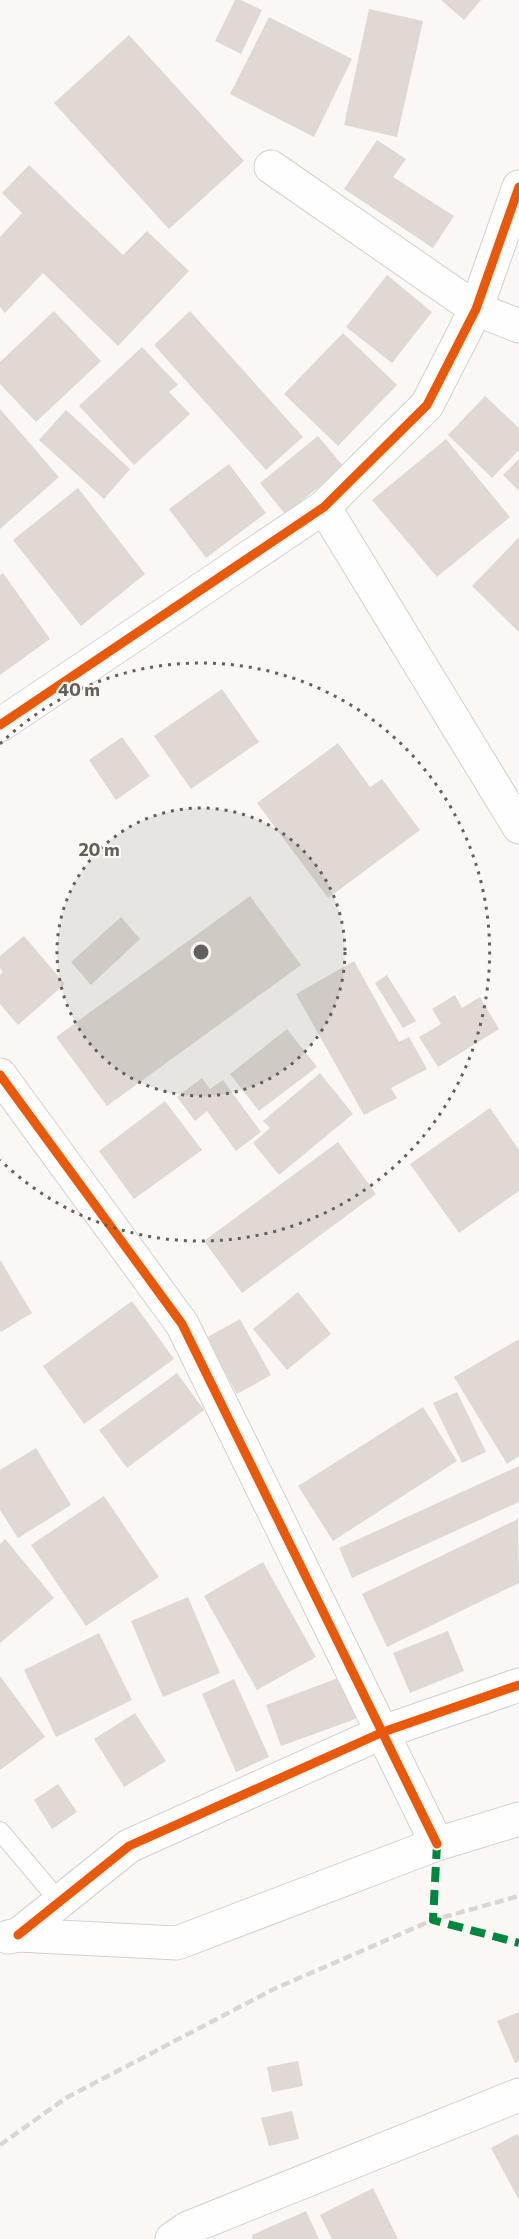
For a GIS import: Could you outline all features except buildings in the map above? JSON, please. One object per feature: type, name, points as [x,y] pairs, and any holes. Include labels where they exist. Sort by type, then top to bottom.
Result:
[{"type":"street","points":[[271,167],[476,309],[519,326]]},
{"type":"street","points":[[0,725],[324,507],[428,405],[476,309],[519,186]]},
{"type":"street","points":[[324,507],[519,827]]},
{"type":"street","points":[[0,1075],[182,1324],[437,1844]]},
{"type":"street","points":[[9,1937],[59,1901],[129,1845],[382,1732],[519,1685]]},
{"type":"street","points":[[9,1937],[177,1943],[437,1844],[519,1819]]},
{"type":"street","points":[[172,2239],[188,2228],[519,2095]]},
{"type":"lane","points":[[0,1831],[59,1901]]},
{"type":"railway","points":[[0,2145],[66,2098],[274,1989],[433,1920],[519,1896]]},
{"type":"marked path","points":[[437,1844],[433,1920],[519,1943]]},
{"type":"cycle path","points":[[0,725],[324,507],[427,405],[476,309],[519,187]]},
{"type":"cycle path","points":[[0,1075],[182,1324],[437,1844]]},
{"type":"cycle path","points":[[18,1935],[129,1846],[383,1732],[519,1685]]}]
